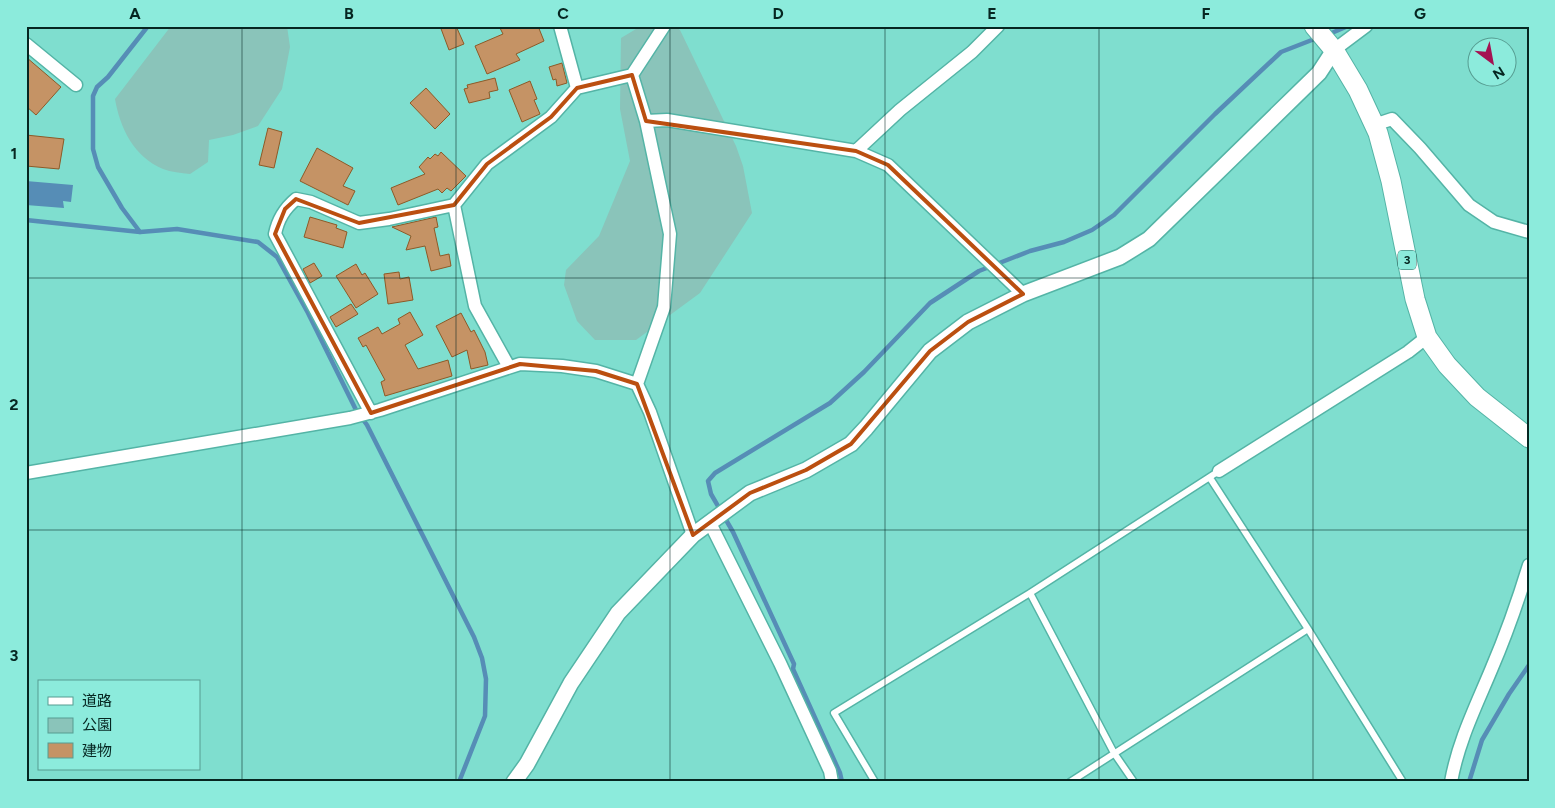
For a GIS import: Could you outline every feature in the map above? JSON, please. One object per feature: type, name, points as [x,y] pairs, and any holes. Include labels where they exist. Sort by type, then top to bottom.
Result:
[{"type":"main road","name":"3","points":[[1314,26],[1334,50],[1358,90],[1374,125],[1391,181],[1415,299],[1427,337],[1447,365],[1477,396],[1529,438]]},
{"type":"street","points":[[560,26],[577,88]]},
{"type":"street","points":[[371,413],[275,234],[277,224],[285,208],[296,199],[311,202],[359,223],[389,219],[454,205],[487,164],[551,117],[577,88],[632,75],[664,26]]},
{"type":"street","points":[[856,151],[900,110],[972,52],[998,26]]},
{"type":"street","points":[[514,782],[527,764],[571,683],[618,613],[693,535],[750,493],[806,470],[851,444],[930,351],[968,322],[1023,294],[1120,257],[1149,239],[1319,73],[1334,50],[1366,26]]},
{"type":"street","points":[[26,44],[76,85]]},
{"type":"street","points":[[632,75],[646,121],[670,234],[664,307],[636,384]]},
{"type":"street","points":[[1374,125],[1392,119],[1420,148],[1469,205],[1494,222],[1529,232]]},
{"type":"street","points":[[646,121],[666,120],[856,151],[888,165],[1023,294]]},
{"type":"street","points":[[454,205],[475,306],[509,368]]},
{"type":"street","points":[[1214,475],[1408,352],[1427,337]]},
{"type":"street","points":[[26,473],[350,418],[371,413],[520,364],[562,366],[596,371],[636,384],[650,412],[693,535]]},
{"type":"street","points":[[710,523],[780,663],[830,771],[832,782]]},
{"type":"street","points":[[1451,782],[1469,721],[1516,610],[1529,565]]},
{"type":"lane","points":[[875,782],[834,713],[1030,593],[1214,475],[1403,782]]},
{"type":"lane","points":[[1030,593],[1114,753],[1134,782]]},
{"type":"lane","points":[[1070,782],[1308,629]]},
{"type":"highlighted area","points":[[632,75],[646,121],[856,151],[888,165],[1023,294],[968,322],[930,351],[851,444],[806,470],[750,493],[693,535],[637,384],[596,371],[520,364],[371,413],[275,234],[285,209],[296,199],[359,223],[454,205],[487,164],[551,117],[577,88]]},
{"type":"green space","points":[[171,26],[287,26],[290,47],[282,89],[258,126],[233,135],[209,140],[208,162],[190,174],[163,169],[153,164],[136,149],[125,131],[115,99]]},
{"type":"green space","points":[[641,26],[674,26],[680,30],[736,146],[743,166],[752,213],[700,293],[636,340],[595,340],[577,321],[564,285],[566,270],[599,236],[630,161],[620,109],[621,38]]},
{"type":"shaded area","points":[[26,181],[73,185],[71,202],[63,201],[64,208],[26,205]]},
{"type":"building","points":[[440,26],[456,26],[464,44],[449,50]]},
{"type":"building","points":[[499,26],[538,26],[544,41],[516,54],[520,60],[487,74],[475,46],[503,34]]},
{"type":"building","points":[[26,57],[61,87],[36,115],[26,106]]},
{"type":"building","points":[[562,63],[567,83],[557,86],[556,79],[553,80],[549,67]]},
{"type":"building","points":[[495,78],[498,90],[489,92],[490,98],[469,103],[464,89],[468,88],[467,85]]},
{"type":"building","points":[[530,81],[537,99],[534,100],[540,114],[522,122],[509,90]]},
{"type":"building","points":[[426,88],[450,114],[435,129],[410,103]]},
{"type":"building","points":[[268,128],[282,132],[274,168],[259,165]]},
{"type":"building","points":[[26,135],[64,139],[59,169],[26,166]]},
{"type":"building","points":[[317,148],[353,168],[343,186],[355,191],[348,205],[300,181]]},
{"type":"building","points":[[441,152],[466,176],[451,191],[447,188],[442,193],[438,189],[398,205],[391,188],[425,174],[419,167],[428,157],[430,159],[435,154],[438,156]]},
{"type":"building","points":[[310,217],[337,225],[336,228],[347,232],[343,248],[304,237]]},
{"type":"building","points":[[436,217],[438,227],[434,228],[440,256],[449,254],[451,266],[431,271],[425,246],[406,250],[411,236],[392,227]]},
{"type":"building","points":[[314,263],[322,276],[310,283],[303,269]]},
{"type":"building","points":[[356,264],[362,275],[365,273],[378,294],[356,308],[336,276]]},
{"type":"building","points":[[399,272],[400,279],[409,277],[413,300],[388,304],[384,274]]},
{"type":"building","points":[[351,304],[358,314],[336,327],[330,317]]},
{"type":"building","points":[[410,312],[423,335],[405,345],[418,369],[448,360],[452,376],[385,396],[381,382],[385,380],[366,345],[363,347],[358,338],[378,327],[382,334],[400,324],[398,319]]},
{"type":"building","points":[[461,313],[471,332],[474,330],[485,352],[488,365],[471,369],[467,350],[452,357],[436,326]]},
{"type":"waterway","points":[[140,232],[122,208],[98,167],[93,149],[93,96],[97,87],[108,77],[148,26]]},
{"type":"waterway","points":[[1327,35],[1348,26]]},
{"type":"waterway","points":[[842,782],[840,773],[793,669],[794,664],[733,532],[711,494],[708,481],[715,473],[830,403],[864,372],[930,303],[979,271],[1030,251],[1064,242],[1092,230],[1114,215],[1215,114],[1281,52],[1317,38]]},
{"type":"waterway","points":[[26,220],[140,232],[177,229],[258,242],[277,257],[308,313],[356,410],[367,425],[474,637],[482,658],[486,679],[485,716],[459,782]]},
{"type":"waterway","points":[[1469,782],[1482,740],[1509,694],[1529,665]]}]
